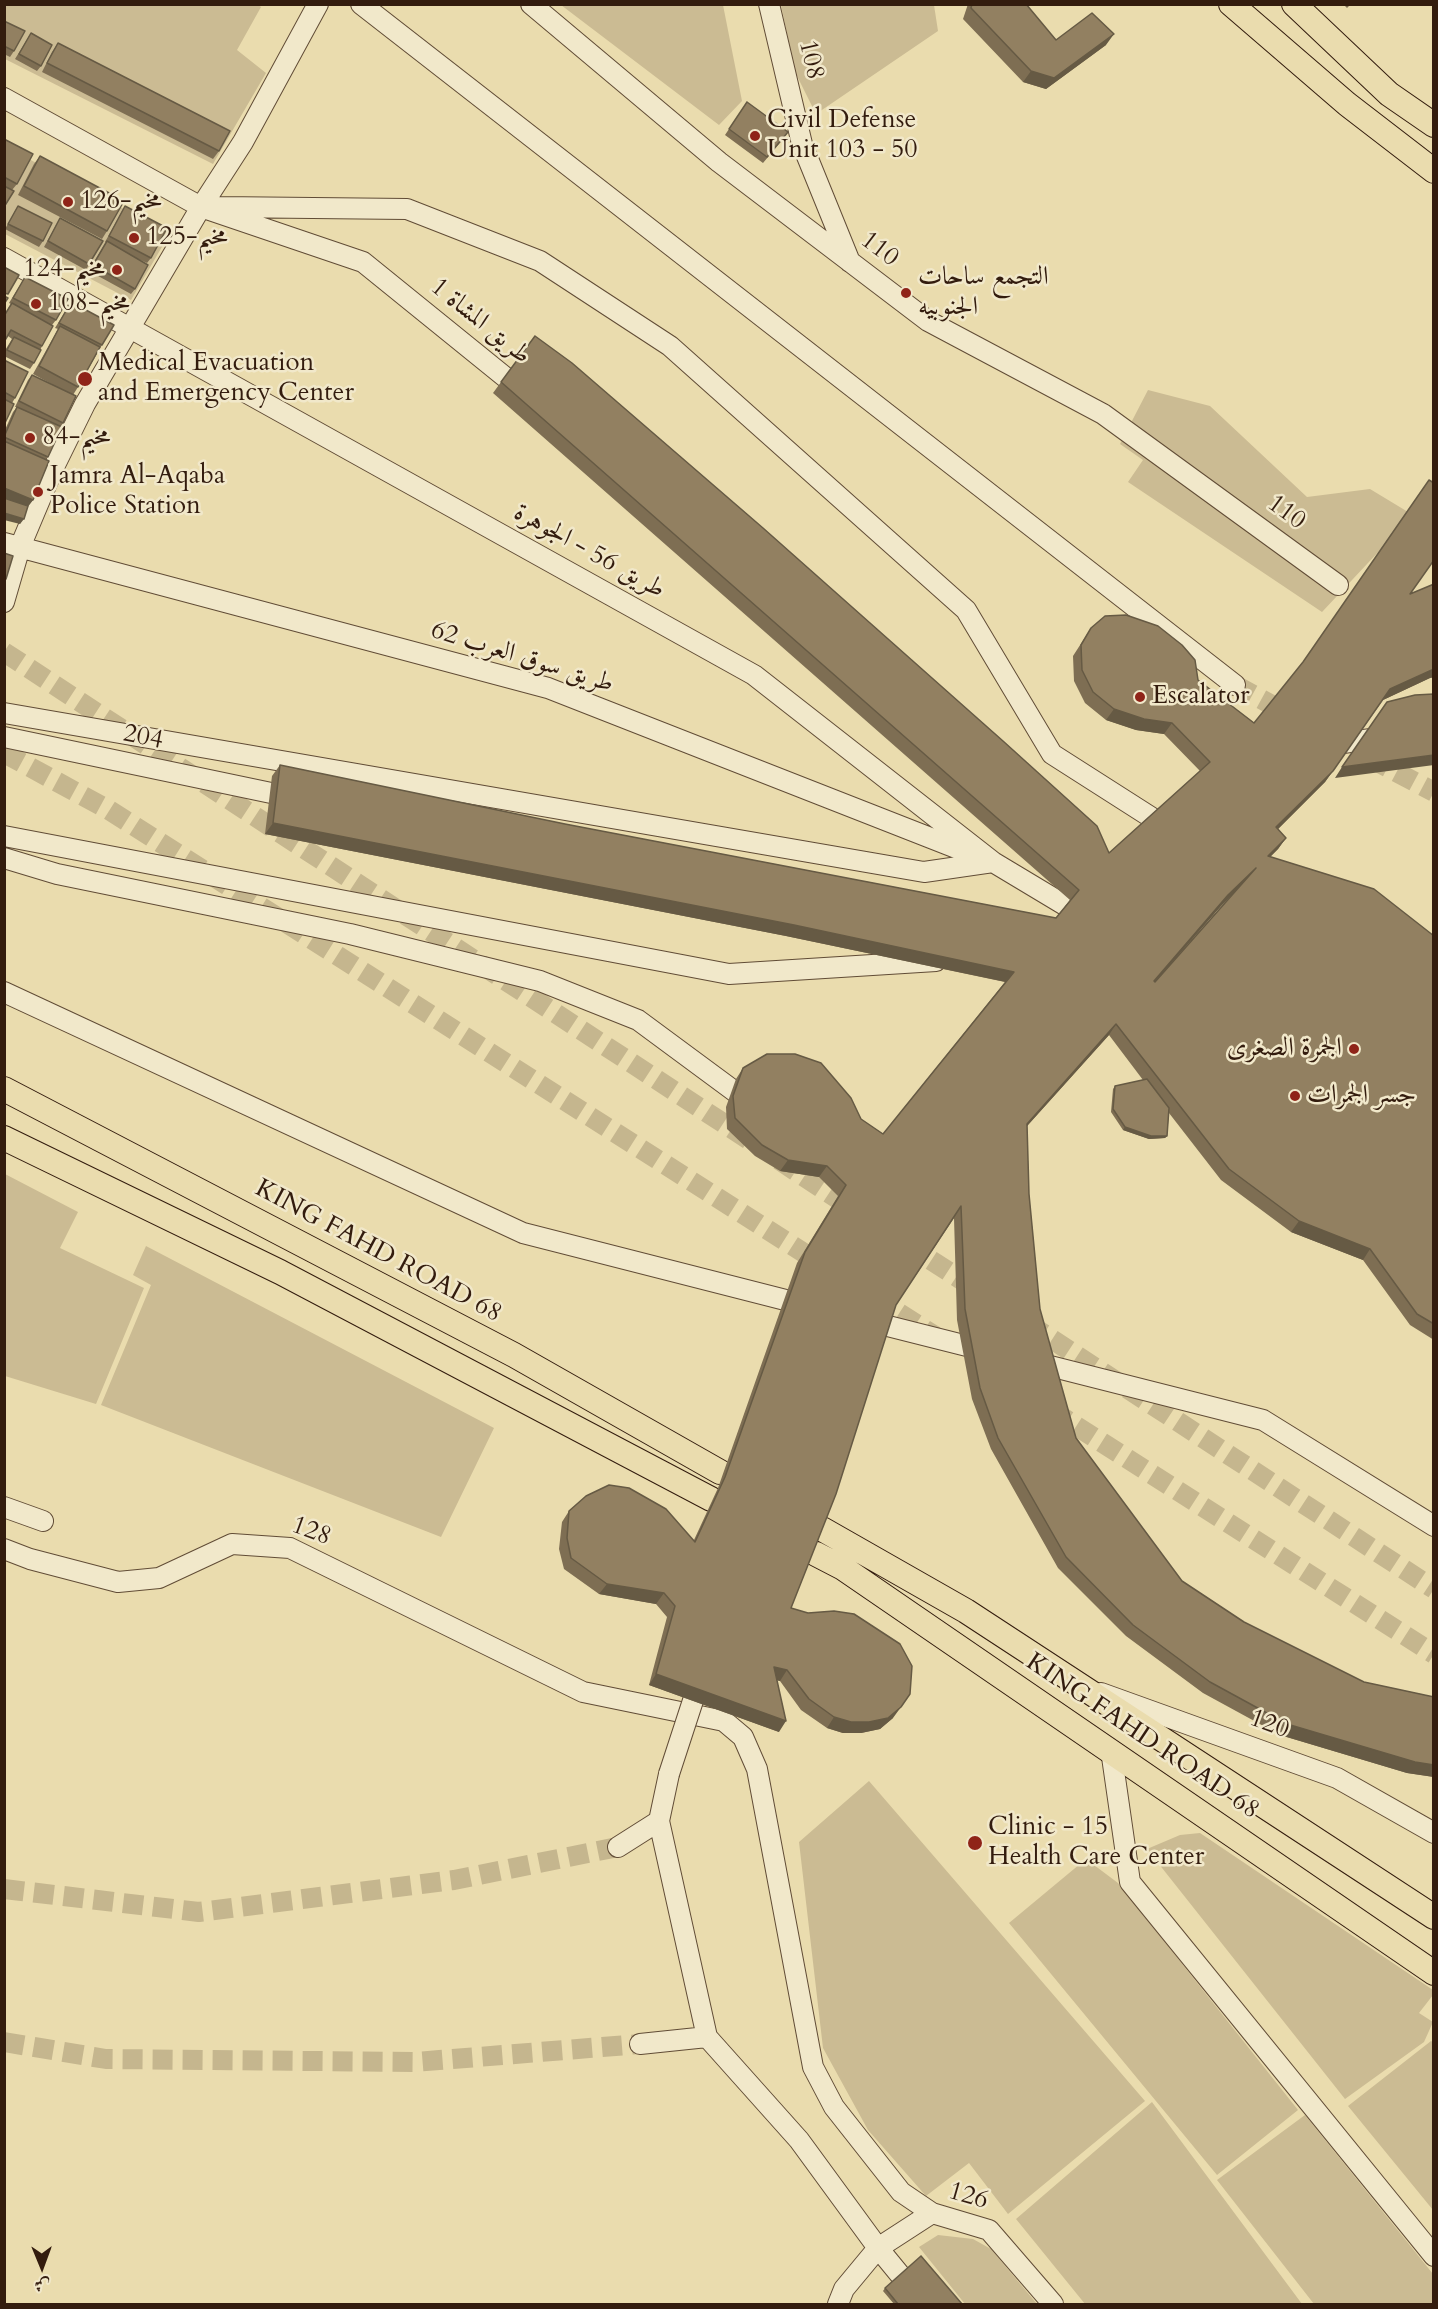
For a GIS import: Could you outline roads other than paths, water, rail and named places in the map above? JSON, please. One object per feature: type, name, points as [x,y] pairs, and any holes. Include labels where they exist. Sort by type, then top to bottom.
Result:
[{"type":"main road","points":[[1231,4],[1347,104],[1434,171]]},
{"type":"main road","points":[[1294,4],[1389,94],[1434,125]]},
{"type":"main road","name":"KING FAHD ROAD 68","points":[[4,1089],[514,1355],[720,1472]]},
{"type":"main road","points":[[4,1138],[280,1272],[711,1499]]},
{"type":"main road","name":"KING FAHD ROAD 68","points":[[822,1529],[966,1611],[1434,1917]]},
{"type":"main road","name":"KING FAHD ROAD 68","points":[[816,1554],[843,1568],[1434,1973]]},
{"type":"street","points":[[4,602],[12,545],[85,404],[201,207],[243,142],[318,4]]},
{"type":"street","points":[[362,4],[1235,685]]},
{"type":"street","name":"110","points":[[531,4],[719,162],[928,321],[1103,414],[1338,585]]},
{"type":"street","name":"108","points":[[769,4],[802,144],[850,262]]},
{"type":"street","name":"طريق المشاة 1","points":[[4,99],[201,207],[363,262],[540,406]]},
{"type":"street","points":[[201,207],[407,209],[540,261],[550,267],[670,346],[966,610],[1052,754],[1185,838]]},
{"type":"street","name":"طريق 56 - الجوهرة","points":[[4,258],[754,675],[993,862]]},
{"type":"street","name":"طريق سوق العرب 62","points":[[12,545],[548,688],[993,862]]},
{"type":"street","points":[[4,713],[924,872],[993,862],[1107,930]]},
{"type":"street","points":[[1307,748],[1434,730]]},
{"type":"street","name":"204","points":[[4,737],[317,802]]},
{"type":"street","points":[[4,836],[729,974],[959,959]]},
{"type":"street","points":[[4,858],[57,874],[350,934],[540,981],[638,1020],[773,1120]]},
{"type":"street","points":[[4,992],[523,1233],[824,1309]]},
{"type":"street","points":[[847,1315],[1263,1420],[1434,1528]]},
{"type":"street","points":[[1002,1339],[1006,1362]]},
{"type":"street","points":[[4,1507],[43,1521]]},
{"type":"street","name":"128","points":[[4,1549],[30,1559],[118,1582],[159,1578],[232,1544],[291,1548],[583,1692],[724,1721],[743,1737],[757,1769],[813,2067],[834,2107],[901,2192],[932,2213]]},
{"type":"street","points":[[705,1662],[669,1773],[659,1821],[707,2037],[799,2140],[878,2248],[924,2304]]},
{"type":"street","name":"120","points":[[1079,1684],[1337,1778],[1434,1833]]},
{"type":"street","points":[[1111,1750],[1130,1882],[1434,2256]]},
{"type":"street","points":[[618,1847],[659,1821]]},
{"type":"street","points":[[640,2044],[707,2037]]},
{"type":"street","name":"126","points":[[838,2304],[844,2289],[878,2248],[932,2213],[989,2230],[1053,2304]]},
{"type":"tunnel","points":[[4,652],[749,1140]]},
{"type":"tunnel","points":[[1235,685],[1294,717]]},
{"type":"tunnel","points":[[4,753],[109,810],[826,1267]]},
{"type":"tunnel","points":[[1370,758],[1434,792]]},
{"type":"tunnel","points":[[779,1160],[859,1213]]},
{"type":"tunnel","points":[[906,1244],[977,1290]]},
{"type":"tunnel","points":[[874,1297],[935,1336]]},
{"type":"tunnel","points":[[1027,1323],[1434,1589]]},
{"type":"tunnel","points":[[1051,1410],[1434,1654]]},
{"type":"tunnel","points":[[4,1889],[199,1912],[454,1880],[618,1847]]},
{"type":"tunnel","points":[[4,2042],[106,2059],[415,2062],[640,2044]]},
{"type":"place","name":"Civil Defense Unit 103 - 50","points":[[755,136]]},
{"type":"place","name":"مخيم-126","points":[[68,202]]},
{"type":"place","name":"مخيم-125","points":[[134,238]]},
{"type":"place","name":"مخيم-124","points":[[117,270]]},
{"type":"place","name":"التجمع ساحات الجنوبيه","points":[[906,293]]},
{"type":"place","name":"مخيم-108","points":[[36,304]]},
{"type":"place","name":"Medical Evacuation and Emergency Center","points":[[85,379]]},
{"type":"place","name":"مخيم-84","points":[[30,438]]},
{"type":"place","name":"Jamra Al-Aqaba Police Station","points":[[38,492]]},
{"type":"place","name":"Escalator","points":[[1140,697]]},
{"type":"place","name":"الجمرة الصغرى","points":[[1354,1049]]},
{"type":"place","name":"جسر الجمرات","points":[[1295,1096]]},
{"type":"place","name":"Clinic - 15 Health Care Center","points":[[975,1843]]}]
